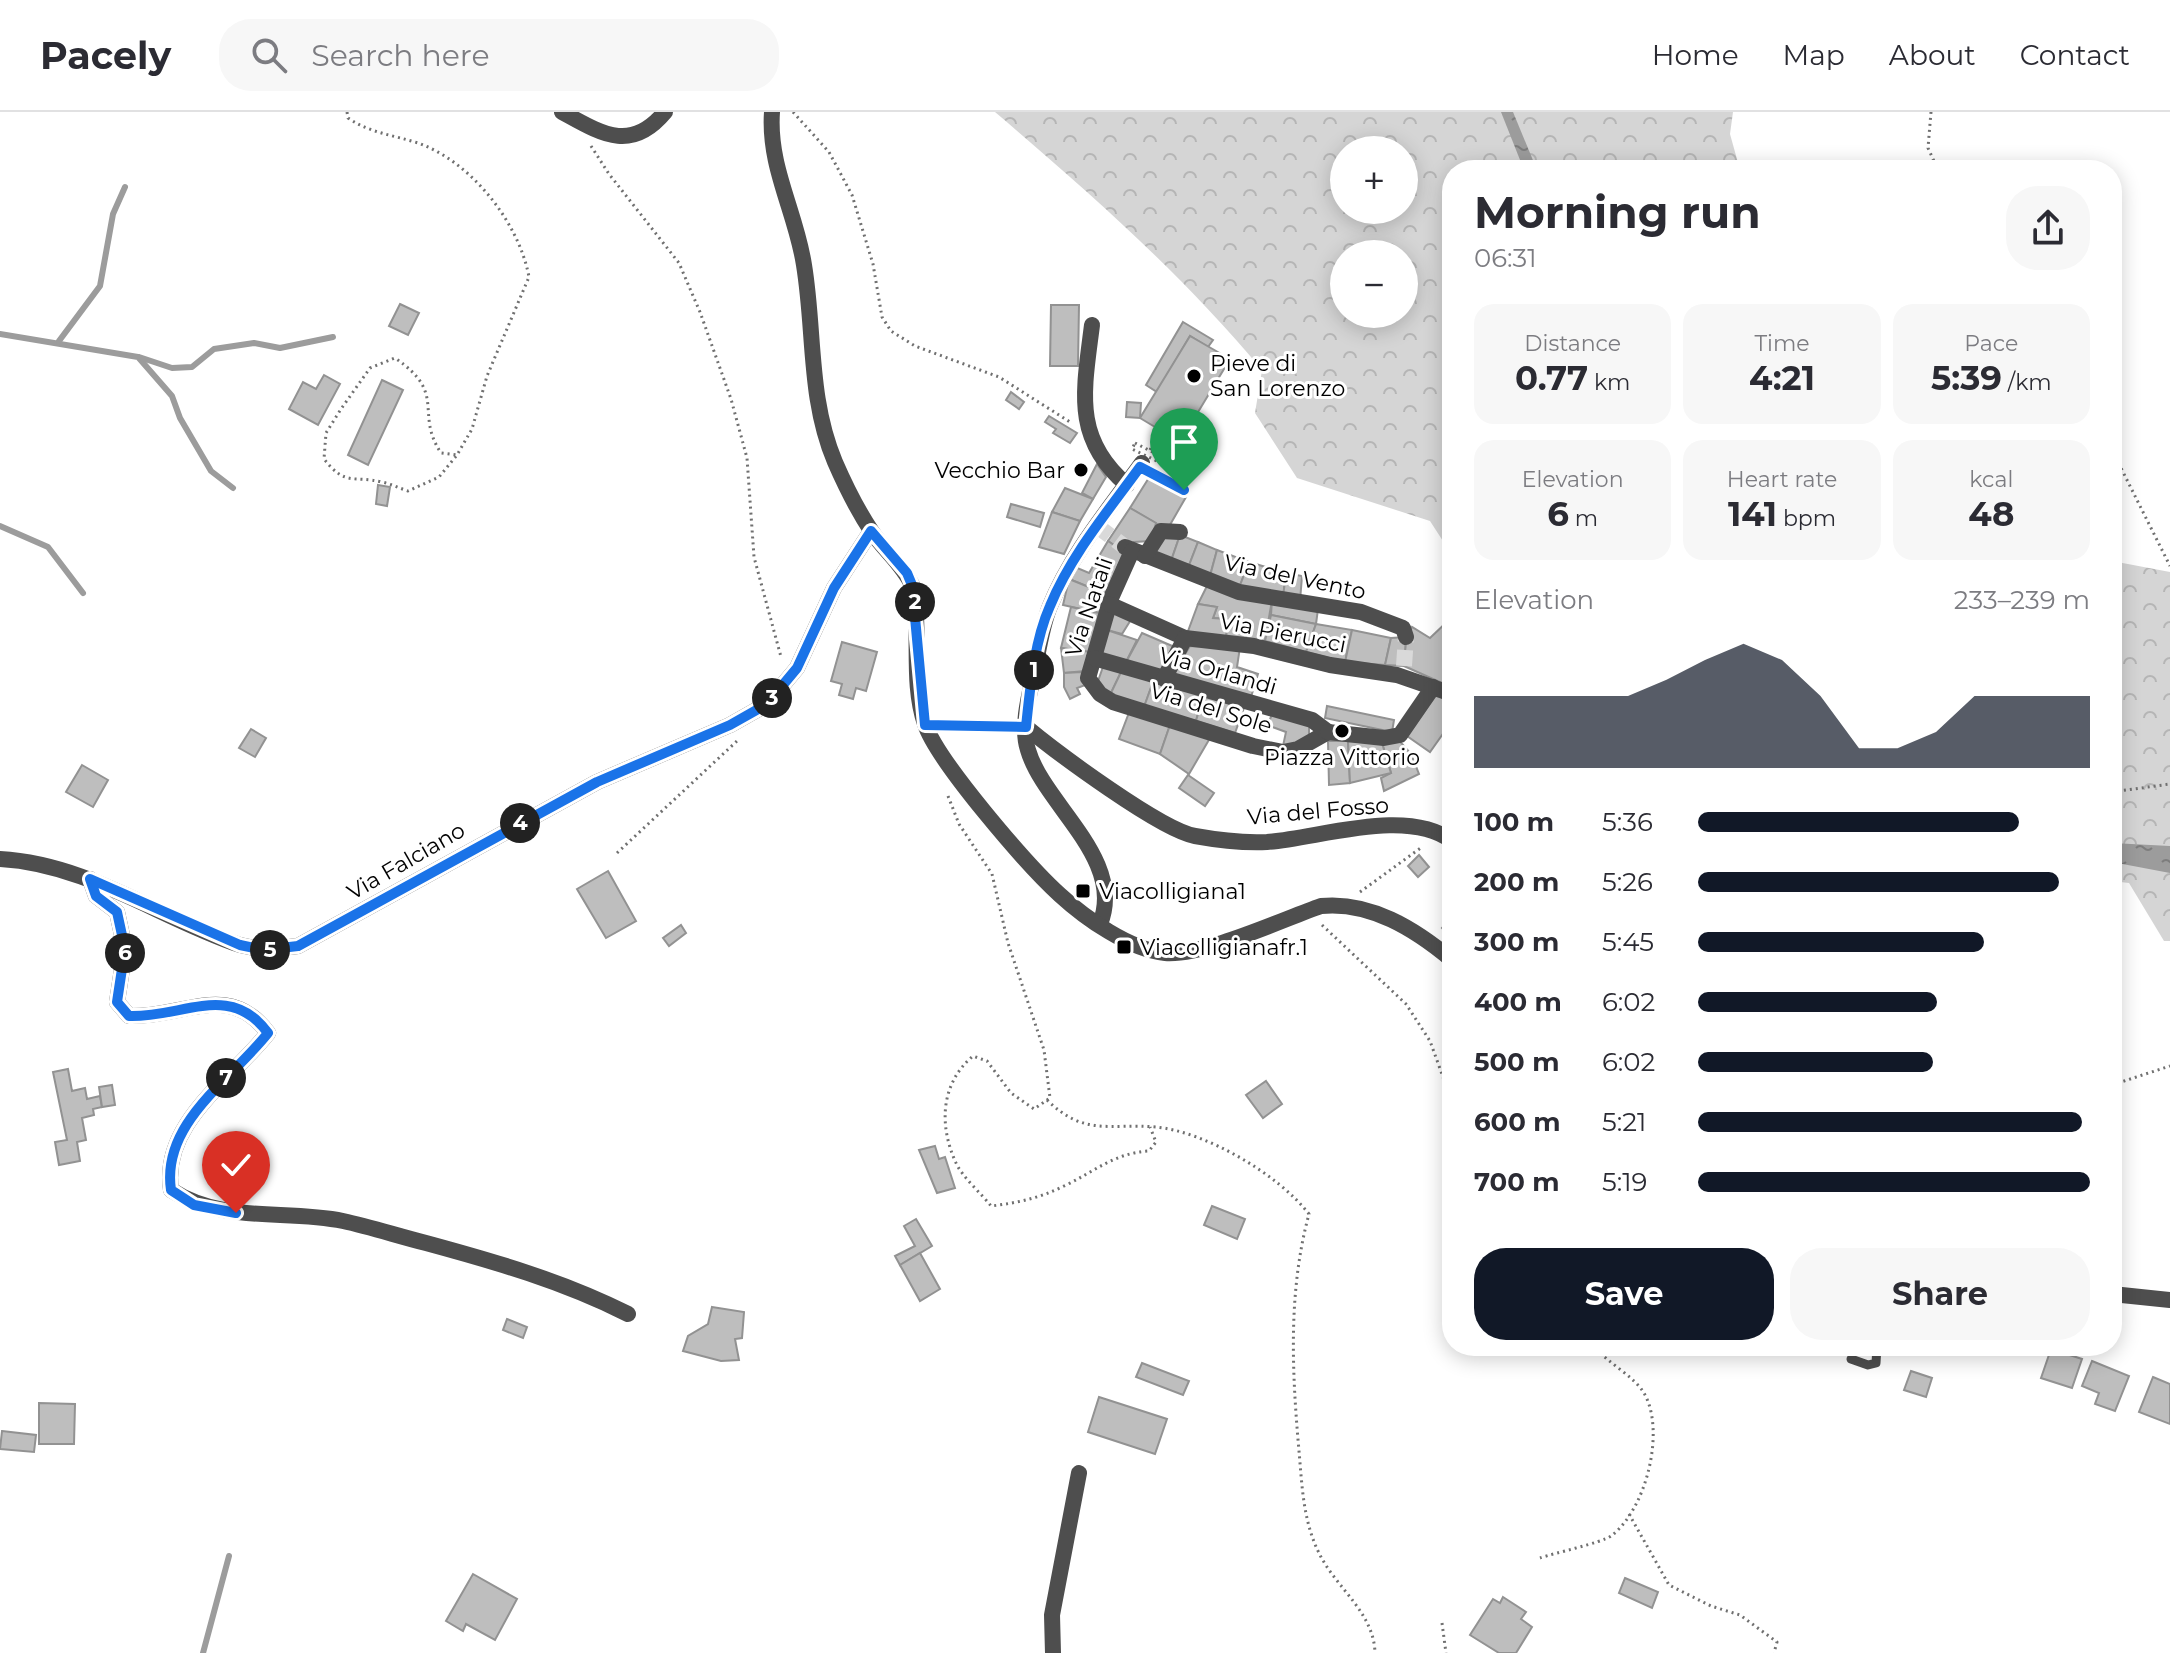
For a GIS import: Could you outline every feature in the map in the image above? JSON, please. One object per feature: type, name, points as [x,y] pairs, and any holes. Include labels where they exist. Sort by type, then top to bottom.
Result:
[{"type":"street","points":[[568,116],[612,135],[632,137],[652,127],[665,112]]},
{"type":"street","points":[[772,112],[770,134],[776,171],[804,263],[817,404],[835,462],[871,531],[907,573],[912,585],[925,725],[947,762],[1046,880],[1100,924],[1148,948],[1181,953],[1321,906],[1340,905],[1357,906],[1388,919],[1442,954]]},
{"type":"street","points":[[1092,325],[1083,401],[1092,445],[1110,471],[1127,485]]},
{"type":"street","points":[[1100,924],[1105,911],[1099,872],[1084,837],[1028,752],[1026,727],[1029,693],[1048,609],[1070,565],[1144,460]]},
{"type":"street","name":"Via Falciano","points":[[0,859],[52,866],[90,879],[240,945],[264,950],[298,946],[597,782],[730,725],[767,704],[787,681],[811,640],[834,588],[871,531]]},
{"type":"street","name":"Via Natali","points":[[1088,678],[1109,604],[1134,551],[1161,531],[1180,532]]},
{"type":"street","name":"Via del Vento","points":[[1134,551],[1239,592],[1361,612],[1403,628],[1406,637]]},
{"type":"street","name":"Via Pierucci","points":[[1109,604],[1185,638],[1254,646],[1330,665],[1403,671],[1442,690]]},
{"type":"street","points":[[1164,679],[1185,638]]},
{"type":"street","name":"Via Orlandi","points":[[1094,658],[1312,720],[1328,732]]},
{"type":"street","name":"Via del Sole","points":[[1088,678],[1100,694],[1113,702],[1253,746],[1283,752],[1298,749],[1328,732]]},
{"type":"street","points":[[1328,732],[1384,738],[1400,735],[1433,687]]},
{"type":"street","name":"Via del Fosso","points":[[1026,727],[1087,773],[1191,836],[1265,842],[1391,826],[1420,826],[1442,835]]},
{"type":"street","points":[[90,879],[96,896],[117,912],[125,949],[117,1002],[129,1016],[157,1017],[231,1003],[255,1015],[268,1033],[208,1095],[177,1142],[168,1170],[171,1190],[194,1205],[236,1213],[342,1221],[521,1268],[586,1293],[628,1314]]},
{"type":"street","points":[[2122,1295],[2170,1300]]},
{"type":"street","points":[[1053,1653],[1052,1615],[1079,1473]]},
{"type":"lane","points":[[1851,1359],[1868,1365],[1876,1363],[1876,1356]]},
{"type":"path","points":[[347,112],[348,118],[363,128],[420,144],[449,160],[474,180],[513,227],[525,256],[529,277],[487,376],[472,429],[457,455],[439,477],[408,491],[381,481],[353,481],[337,476],[324,459],[326,433],[341,409],[370,368],[395,358],[416,373],[428,395],[433,441],[441,453],[457,455]]},
{"type":"path","points":[[793,112],[829,152],[852,195],[873,264],[882,317],[891,331],[915,346],[999,377],[1090,435]]},
{"type":"path","points":[[1931,112],[1928,148],[1933,160]]},
{"type":"path","points":[[568,116],[679,263],[700,312],[731,399],[747,458],[754,557],[787,681]]},
{"type":"path","points":[[1161,430],[1144,460],[1184,490]]},
{"type":"path","points":[[2122,471],[2170,566]]},
{"type":"path","points":[[925,725],[1026,727]]},
{"type":"path","points":[[617,853],[739,740]]},
{"type":"path","points":[[2122,791],[2170,784]]},
{"type":"path","points":[[945,789],[959,824],[992,874],[1008,943],[1044,1050],[1050,1098],[1034,1109],[1011,1093],[987,1061],[973,1056],[960,1067],[942,1113],[956,1165],[991,1206],[1022,1203],[1065,1186],[1098,1164],[1131,1152],[1149,1151],[1156,1142],[1150,1127]]},
{"type":"path","points":[[1340,905],[1442,840]]},
{"type":"path","points":[[1298,914],[1318,920],[1406,1004],[1430,1041],[1442,1074]]},
{"type":"path","points":[[2122,1082],[2170,1066]]},
{"type":"path","points":[[1047,1100],[1063,1116],[1082,1124],[1117,1129],[1150,1127],[1193,1134],[1293,1194],[1309,1214],[1299,1249],[1292,1366],[1305,1512],[1319,1554],[1366,1619],[1375,1653]]},
{"type":"path","points":[[1540,1558],[1610,1536],[1629,1513],[1649,1471],[1654,1430],[1643,1392],[1605,1356]]},
{"type":"path","points":[[1629,1513],[1669,1585],[1711,1606],[1740,1615],[1777,1642],[1774,1653]]},
{"type":"path","points":[[1442,1623],[1446,1653]]},
{"type":"green space","points":[[995,112],[1733,112],[1730,134],[1737,160],[1442,160],[1442,540],[1430,521],[1297,478],[1255,413],[1262,370],[1167,268]]},
{"type":"green space","points":[[2122,563],[2170,572],[2170,941],[2164,941],[2129,883],[2122,882]]},
{"type":"water","points":[[1501,112],[1513,112],[1533,160],[1520,160]]},
{"type":"water","points":[[2122,844],[2170,846],[2170,873],[2122,864]]},
{"type":"building","points":[[400,304],[419,313],[408,335],[389,326]]},
{"type":"building","points":[[1051,305],[1079,305],[1078,366],[1050,366]]},
{"type":"building","points":[[1183,322],[1213,340],[1208,347],[1190,336],[1157,392],[1146,385]]},
{"type":"building","name":"Pieve di San Lorenzo","points":[[1190,336],[1230,359],[1180,442],[1140,418]]},
{"type":"building","points":[[324,375],[340,384],[318,425],[289,409],[303,382],[316,389]]},
{"type":"building","points":[[382,380],[403,390],[368,465],[348,455]]},
{"type":"building","points":[[1011,392],[1024,402],[1019,409],[1006,400]]},
{"type":"building","points":[[1127,402],[1141,403],[1140,418],[1126,417]]},
{"type":"building","points":[[1049,416],[1077,433],[1070,443],[1053,433],[1056,429],[1045,422]]},
{"type":"building","points":[[1097,464],[1106,477],[1093,499],[1082,493]]},
{"type":"building","points":[[1150,476],[1186,497],[1167,530],[1130,508]]},
{"type":"building","points":[[378,485],[390,487],[387,506],[376,504]]},
{"type":"building","points":[[1065,488],[1093,499],[1080,521],[1052,512]]},
{"type":"building","points":[[1011,504],[1044,513],[1040,527],[1007,517]]},
{"type":"building","points":[[1130,508],[1156,523],[1151,541],[1134,542],[1124,552],[1108,541]]},
{"type":"building","points":[[1052,512],[1080,521],[1064,554],[1039,547]]},
{"type":"building","points":[[1163,535],[1180,535],[1171,561],[1152,554]]},
{"type":"building","points":[[1180,535],[1198,542],[1188,568],[1171,561]]},
{"type":"building","points":[[1108,541],[1124,552],[1106,594],[1069,579],[1075,567],[1089,573]]},
{"type":"building","points":[[1198,542],[1217,550],[1210,576],[1188,568]]},
{"type":"building","points":[[1217,550],[1249,562],[1239,588],[1210,576]]},
{"type":"building","points":[[1249,562],[1286,573],[1283,597],[1239,588]]},
{"type":"building","points":[[1286,573],[1302,576],[1300,601],[1283,597]]},
{"type":"building","points":[[1069,579],[1106,594],[1099,613],[1063,605]]},
{"type":"building","points":[[1208,584],[1272,600],[1265,641],[1226,639],[1227,619],[1213,618],[1217,607],[1198,604]]},
{"type":"building","points":[[1272,600],[1318,609],[1316,624],[1271,615]]},
{"type":"building","points":[[1198,604],[1217,607],[1213,618],[1227,619],[1226,639],[1187,634]]},
{"type":"building","points":[[1071,607],[1099,613],[1090,652],[1061,648]]},
{"type":"building","points":[[1112,610],[1132,618],[1122,634],[1107,630]]},
{"type":"building","points":[[1271,615],[1316,624],[1306,652],[1265,641]]},
{"type":"building","points":[[1316,624],[1352,630],[1345,662],[1306,652]]},
{"type":"building","points":[[1412,627],[1430,638],[1442,627],[1442,683],[1404,666],[1406,637]]},
{"type":"building","points":[[1107,630],[1137,640],[1125,664],[1098,656]]},
{"type":"building","points":[[1352,630],[1391,638],[1385,665],[1345,662]]},
{"type":"building","points":[[1142,633],[1177,648],[1162,675],[1125,664]]},
{"type":"building","points":[[1406,637],[1404,666],[1385,665],[1391,638]]},
{"type":"building","points":[[842,642],[877,652],[866,691],[856,688],[853,699],[839,695],[842,684],[831,681]]},
{"type":"building","points":[[1190,646],[1240,647],[1237,667],[1258,674],[1251,697],[1171,677]]},
{"type":"building","points":[[1061,648],[1090,652],[1085,671],[1064,673]]},
{"type":"building","points":[[1104,664],[1122,670],[1110,695],[1097,684]]},
{"type":"building","points":[[1122,670],[1153,682],[1144,707],[1110,695]]},
{"type":"building","points":[[1082,672],[1088,684],[1077,688],[1080,694],[1070,699],[1064,687],[1064,673]]},
{"type":"building","points":[[1153,682],[1203,695],[1196,721],[1144,707]]},
{"type":"building","points":[[1437,694],[1442,698],[1442,735],[1430,752],[1407,736]]},
{"type":"building","points":[[1203,695],[1245,705],[1235,733],[1196,721]]},
{"type":"building","points":[[1327,706],[1394,720],[1392,732],[1325,718]]},
{"type":"building","points":[[1130,710],[1170,725],[1160,754],[1119,739]]},
{"type":"building","points":[[1272,715],[1309,724],[1309,740],[1283,746],[1286,732],[1267,725]]},
{"type":"building","points":[[1170,725],[1210,738],[1189,774],[1160,754]]},
{"type":"building","points":[[251,729],[266,738],[255,757],[239,748]]},
{"type":"building","points":[[1396,737],[1411,754],[1419,774],[1384,791],[1381,778],[1391,773],[1382,743]]},
{"type":"building","points":[[1328,741],[1348,741],[1350,783],[1329,785]]},
{"type":"building","points":[[1348,741],[1382,743],[1391,773],[1350,783]]},
{"type":"building","points":[[82,765],[108,780],[93,807],[66,792]]},
{"type":"building","points":[[1188,775],[1214,793],[1205,806],[1179,788]]},
{"type":"building","points":[[1419,855],[1429,867],[1418,877],[1408,866]]},
{"type":"building","points":[[608,871],[636,921],[606,938],[577,889]]},
{"type":"building","points":[[681,925],[686,933],[669,946],[663,938]]},
{"type":"building","points":[[68,1069],[72,1091],[85,1088],[87,1099],[100,1096],[102,1107],[93,1109],[94,1115],[82,1118],[86,1140],[77,1142],[80,1161],[59,1165],[55,1142],[67,1140],[53,1072]]},
{"type":"building","points":[[1266,1081],[1282,1104],[1263,1118],[1246,1095]]},
{"type":"building","points":[[112,1085],[115,1105],[102,1107],[99,1087]]},
{"type":"building","points":[[935,1146],[939,1159],[945,1157],[955,1188],[937,1193],[919,1150]]},
{"type":"building","points":[[1212,1206],[1245,1219],[1237,1239],[1204,1225]]},
{"type":"building","points":[[916,1219],[932,1246],[900,1265],[895,1256],[915,1246],[904,1226]]},
{"type":"building","points":[[920,1253],[940,1289],[920,1301],[900,1265]]},
{"type":"building","points":[[712,1307],[744,1312],[742,1338],[735,1339],[739,1360],[721,1361],[683,1351],[688,1336],[708,1324]]},
{"type":"building","points":[[507,1319],[527,1327],[523,1338],[503,1330]]},
{"type":"building","points":[[2049,1356],[2082,1359],[2072,1388],[2041,1378]]},
{"type":"building","points":[[2092,1361],[2129,1376],[2115,1411],[2095,1404],[2099,1393],[2082,1386]]},
{"type":"building","points":[[1142,1363],[1189,1381],[1183,1395],[1136,1377]]},
{"type":"building","points":[[1911,1371],[1932,1378],[1926,1397],[1904,1390]]},
{"type":"building","points":[[2153,1377],[2170,1384],[2170,1424],[2139,1412]]},
{"type":"building","points":[[1099,1397],[1167,1419],[1155,1454],[1088,1432]]},
{"type":"building","points":[[39,1403],[75,1404],[74,1444],[39,1444]]},
{"type":"building","points":[[2,1431],[36,1435],[34,1452],[0,1449]]},
{"type":"building","points":[[473,1574],[517,1599],[495,1640],[466,1624],[463,1631],[446,1621]]},
{"type":"building","points":[[1625,1578],[1658,1592],[1652,1608],[1619,1593]]},
{"type":"building","points":[[1503,1597],[1526,1612],[1521,1619],[1532,1627],[1516,1653],[1499,1653],[1470,1635],[1493,1599],[1500,1603]]},
{"type":"waterway","points":[[59,341],[100,286],[113,214],[125,187]]},
{"type":"waterway","points":[[0,334],[138,357],[172,396],[180,418],[211,471],[233,488]]},
{"type":"waterway","points":[[139,357],[172,368],[192,367],[214,349],[254,343],[280,348],[333,337]]},
{"type":"waterway","points":[[0,526],[48,547],[83,593]]},
{"type":"waterway","points":[[203,1653],[229,1556]]},
{"type":"tunnel","points":[[1097,526],[1125,547]]},
{"type":"tunnel","points":[[1404,666],[1406,637]]},
{"type":"place","name":"Pieve di San Lorenzo","points":[[1194,376]]},
{"type":"place","name":"Vecchio Bar","points":[[1081,470]]},
{"type":"place","name":"Piazza Vittorio","points":[[1342,731]]},
{"type":"place","name":"Viacolligiana1","points":[[1083,891]]},
{"type":"place","name":"Viacolligianafr.1","points":[[1124,947]]},
{"type":"route","points":[[236,1213],[194,1205],[171,1190],[168,1170],[177,1142],[208,1095],[268,1033],[255,1015],[231,1003],[157,1017],[129,1016],[117,1002],[125,949],[117,912],[96,896],[90,879],[240,945],[276,949],[298,946],[316,938],[479,844],[597,782],[730,725],[767,704],[797,668],[834,588],[871,531],[907,573],[912,585],[925,725],[1026,727],[1029,693],[1048,609],[1070,565],[1140,467],[1184,490]]}]
